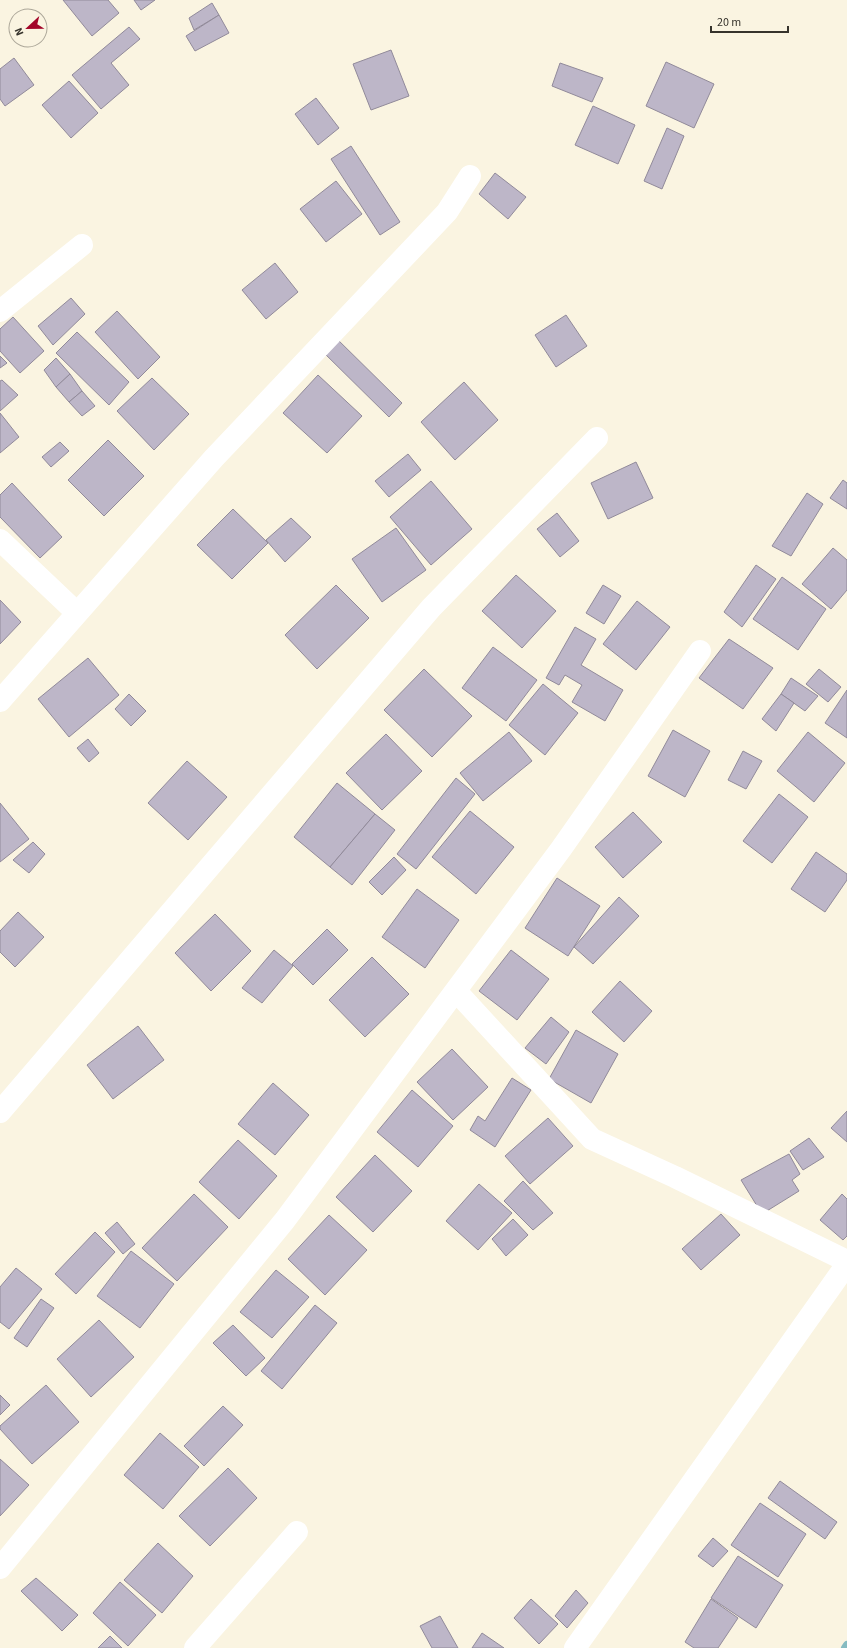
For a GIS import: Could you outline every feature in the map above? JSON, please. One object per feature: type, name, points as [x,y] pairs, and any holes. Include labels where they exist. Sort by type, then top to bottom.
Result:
[{"type":"street","points":[[0,701],[214,458],[447,212],[470,176]]},
{"type":"street","points":[[0,311],[82,245]]},
{"type":"street","points":[[0,1112],[431,608],[597,438]]},
{"type":"street","points":[[0,540],[78,613]]},
{"type":"street","points":[[0,1568],[285,1220],[561,849],[700,651]]},
{"type":"street","points":[[456,991],[592,1139],[675,1176],[847,1263],[575,1648]]},
{"type":"street","points":[[195,1648],[297,1532]]},
{"type":"building","points":[[63,0],[108,0],[119,13],[92,36]]},
{"type":"building","points":[[134,0],[155,0],[141,10]]},
{"type":"building","points":[[212,3],[219,15],[194,30],[189,18]]},
{"type":"building","points":[[219,15],[229,33],[195,51],[186,36]]},
{"type":"building","points":[[129,27],[140,39],[111,63],[129,85],[101,109],[72,75]]},
{"type":"building","points":[[391,50],[409,96],[371,110],[353,64]]},
{"type":"building","points":[[14,58],[34,85],[5,106],[0,99],[0,69]]},
{"type":"building","points":[[666,62],[714,84],[694,128],[646,106]]},
{"type":"building","points":[[560,63],[603,78],[592,102],[552,86]]},
{"type":"building","points":[[69,81],[98,113],[71,138],[42,105]]},
{"type":"building","points":[[316,98],[339,128],[318,145],[295,114]]},
{"type":"building","points":[[593,106],[635,125],[618,164],[575,145]]},
{"type":"building","points":[[667,128],[684,136],[662,189],[644,181]]},
{"type":"building","points":[[351,146],[400,222],[380,235],[331,159]]},
{"type":"building","points":[[495,173],[526,197],[508,219],[479,194]]},
{"type":"building","points":[[336,181],[362,214],[326,242],[300,209]]},
{"type":"building","points":[[275,263],[298,292],[266,319],[242,290]]},
{"type":"building","points":[[71,298],[85,314],[53,345],[38,326]]},
{"type":"building","points":[[117,311],[160,357],[138,379],[95,332]]},
{"type":"building","points":[[566,315],[587,346],[556,367],[535,335]]},
{"type":"building","points":[[13,317],[44,351],[20,373],[0,351],[0,329]]},
{"type":"building","points":[[77,332],[129,382],[109,405],[56,353]]},
{"type":"building","points":[[334,336],[402,403],[389,417],[320,349]]},
{"type":"building","points":[[0,356],[7,363],[0,368]]},
{"type":"building","points":[[56,358],[70,374],[56,387],[44,370]]},
{"type":"building","points":[[70,374],[82,391],[69,402],[56,387]]},
{"type":"building","points":[[318,375],[362,416],[327,453],[283,413]]},
{"type":"building","points":[[152,378],[189,414],[154,450],[117,411]]},
{"type":"building","points":[[2,380],[18,395],[0,411],[0,381]]},
{"type":"building","points":[[464,382],[498,420],[455,460],[421,422]]},
{"type":"building","points":[[82,391],[95,406],[82,416],[69,402]]},
{"type":"building","points":[[0,413],[19,437],[0,453]]},
{"type":"building","points":[[108,440],[144,476],[104,516],[68,480]]},
{"type":"building","points":[[60,442],[69,451],[51,467],[42,457]]},
{"type":"building","points":[[408,454],[421,470],[389,497],[375,481]]},
{"type":"building","points":[[636,462],[653,498],[608,519],[591,483]]},
{"type":"building","points":[[843,480],[847,483],[847,509],[830,498]]},
{"type":"building","points":[[431,481],[472,529],[431,565],[390,517]]},
{"type":"building","points":[[12,483],[62,537],[40,558],[0,517],[0,495]]},
{"type":"building","points":[[807,493],[823,504],[791,556],[772,546]]},
{"type":"building","points":[[233,509],[268,543],[232,579],[197,545]]},
{"type":"building","points":[[557,513],[579,541],[560,557],[537,529]]},
{"type":"building","points":[[291,518],[311,537],[285,562],[266,540]]},
{"type":"building","points":[[396,528],[426,570],[382,602],[352,559]]},
{"type":"building","points":[[833,548],[847,560],[847,590],[831,609],[802,584]]},
{"type":"building","points":[[756,565],[776,579],[742,627],[724,612]]},
{"type":"building","points":[[516,575],[556,611],[522,648],[482,611]]},
{"type":"building","points":[[782,577],[826,609],[798,650],[753,619]]},
{"type":"building","points":[[336,585],[369,618],[317,669],[285,635]]},
{"type":"building","points":[[603,585],[621,596],[604,624],[586,613]]},
{"type":"building","points":[[0,600],[21,622],[0,644]]},
{"type":"building","points":[[637,601],[670,627],[636,670],[603,644]]},
{"type":"building","points":[[575,627],[596,639],[581,665],[623,690],[605,721],[572,702],[582,685],[565,675],[559,685],[546,678]]},
{"type":"building","points":[[729,639],[773,668],[743,709],[699,678]]},
{"type":"building","points":[[493,647],[537,680],[506,721],[462,688]]},
{"type":"building","points":[[88,658],[119,695],[69,737],[38,699]]},
{"type":"building","points":[[424,669],[472,716],[432,757],[384,710]]},
{"type":"building","points":[[819,669],[841,687],[828,702],[806,684]]},
{"type":"building","points":[[791,678],[818,696],[805,711],[781,694]]},
{"type":"building","points":[[543,684],[578,713],[545,755],[509,725]]},
{"type":"building","points":[[847,690],[847,738],[825,723]]},
{"type":"building","points":[[129,694],[146,711],[131,726],[115,709]]},
{"type":"building","points":[[781,694],[794,703],[776,731],[762,719]]},
{"type":"building","points":[[673,730],[710,751],[685,797],[648,776]]},
{"type":"building","points":[[509,732],[532,761],[483,801],[460,773]]},
{"type":"building","points":[[808,732],[845,763],[814,802],[777,771]]},
{"type":"building","points":[[386,734],[422,771],[382,810],[346,773]]},
{"type":"building","points":[[88,739],[99,753],[89,762],[77,748]]},
{"type":"building","points":[[743,751],[762,761],[746,789],[728,780]]},
{"type":"building","points":[[187,761],[227,797],[188,840],[148,803]]},
{"type":"building","points":[[456,778],[475,794],[416,869],[397,854]]},
{"type":"building","points":[[337,783],[375,814],[330,867],[294,837]]},
{"type":"building","points":[[779,794],[808,817],[772,863],[743,841]]},
{"type":"building","points":[[0,803],[29,839],[0,862]]},
{"type":"building","points":[[470,811],[514,847],[476,894],[432,857]]},
{"type":"building","points":[[633,812],[662,842],[623,878],[595,847]]},
{"type":"building","points":[[375,814],[395,830],[352,885],[330,867]]},
{"type":"building","points":[[33,842],[45,854],[29,873],[13,860]]},
{"type":"building","points":[[816,852],[847,874],[847,880],[825,912],[791,889]]},
{"type":"building","points":[[394,857],[406,870],[382,895],[369,882]]},
{"type":"building","points":[[557,878],[600,906],[568,956],[525,928]]},
{"type":"building","points":[[417,889],[459,920],[425,968],[382,937]]},
{"type":"building","points":[[619,897],[639,916],[593,964],[574,947]]},
{"type":"building","points":[[18,912],[44,937],[15,967],[0,952],[0,931]]},
{"type":"building","points":[[215,914],[251,951],[211,991],[175,953]]},
{"type":"building","points":[[327,929],[348,950],[313,985],[292,964]]},
{"type":"building","points":[[274,950],[293,966],[262,1003],[242,988]]},
{"type":"building","points":[[511,950],[549,979],[517,1020],[479,991]]},
{"type":"building","points":[[372,957],[409,994],[365,1037],[329,1000]]},
{"type":"building","points":[[620,981],[652,1011],[624,1042],[592,1012]]},
{"type":"building","points":[[551,1017],[569,1032],[546,1064],[525,1048]]},
{"type":"building","points":[[138,1026],[164,1060],[113,1099],[87,1065]]},
{"type":"building","points":[[576,1030],[618,1054],[591,1103],[549,1079]]},
{"type":"building","points":[[452,1049],[488,1087],[453,1120],[417,1082]]},
{"type":"building","points":[[512,1078],[531,1090],[495,1147],[470,1130],[478,1116],[485,1121]]},
{"type":"building","points":[[273,1083],[309,1115],[275,1155],[238,1124]]},
{"type":"building","points":[[412,1090],[453,1126],[418,1167],[377,1132]]},
{"type":"building","points":[[847,1111],[847,1142],[831,1128]]},
{"type":"building","points":[[548,1118],[573,1146],[530,1184],[505,1156]]},
{"type":"building","points":[[809,1138],[824,1157],[803,1170],[790,1151]]},
{"type":"building","points":[[238,1140],[277,1176],[239,1219],[199,1182]]},
{"type":"building","points":[[789,1154],[800,1174],[792,1180],[799,1191],[762,1214],[741,1180]]},
{"type":"building","points":[[375,1155],[412,1191],[373,1232],[336,1197]]},
{"type":"building","points":[[523,1181],[553,1213],[533,1230],[504,1201]]},
{"type":"building","points":[[479,1184],[512,1213],[478,1250],[446,1221]]},
{"type":"building","points":[[194,1194],[228,1227],[177,1281],[142,1248]]},
{"type":"building","points":[[842,1194],[847,1199],[847,1236],[843,1240],[820,1220]]},
{"type":"building","points":[[721,1214],[740,1235],[701,1270],[682,1249]]},
{"type":"building","points":[[329,1215],[367,1250],[325,1295],[288,1259]]},
{"type":"building","points":[[513,1219],[528,1235],[506,1256],[492,1239]]},
{"type":"building","points":[[117,1222],[135,1244],[123,1254],[105,1233]]},
{"type":"building","points":[[95,1232],[115,1252],[76,1294],[55,1274]]},
{"type":"building","points":[[131,1251],[174,1284],[140,1328],[97,1296]]},
{"type":"building","points":[[16,1268],[42,1289],[9,1329],[0,1322],[0,1287]]},
{"type":"building","points":[[276,1270],[309,1297],[272,1338],[240,1312]]},
{"type":"building","points":[[41,1299],[54,1308],[27,1347],[14,1338]]},
{"type":"building","points":[[315,1305],[337,1323],[282,1389],[261,1371]]},
{"type":"building","points":[[99,1320],[134,1357],[91,1397],[57,1359]]},
{"type":"building","points":[[233,1325],[265,1358],[246,1376],[213,1343]]},
{"type":"building","points":[[46,1385],[79,1422],[32,1464],[0,1429],[0,1426]]},
{"type":"building","points":[[0,1395],[10,1405],[0,1415]]},
{"type":"building","points":[[223,1406],[243,1425],[204,1466],[184,1446]]},
{"type":"building","points":[[160,1433],[199,1467],[163,1509],[124,1475]]},
{"type":"building","points":[[0,1459],[29,1485],[0,1516]]},
{"type":"building","points":[[228,1468],[257,1498],[210,1546],[179,1516]]},
{"type":"building","points":[[780,1481],[837,1522],[825,1539],[768,1498]]},
{"type":"building","points":[[760,1503],[806,1534],[778,1577],[731,1545]]},
{"type":"building","points":[[713,1538],[728,1551],[713,1567],[698,1556]]},
{"type":"building","points":[[158,1543],[193,1576],[162,1613],[124,1580]]},
{"type":"building","points":[[738,1556],[783,1585],[756,1628],[711,1598]]},
{"type":"building","points":[[36,1578],[78,1615],[62,1631],[21,1591]]},
{"type":"building","points":[[120,1582],[156,1615],[128,1646],[93,1613]]},
{"type":"building","points":[[576,1590],[588,1603],[567,1628],[555,1616]]},
{"type":"building","points":[[531,1599],[558,1624],[539,1644],[514,1618]]},
{"type":"building","points":[[711,1599],[738,1618],[718,1648],[694,1648],[685,1642]]},
{"type":"building","points":[[440,1616],[458,1648],[432,1648],[420,1626]]},
{"type":"building","points":[[482,1633],[504,1648],[472,1648]]},
{"type":"building","points":[[110,1636],[122,1648],[98,1648]]}]
